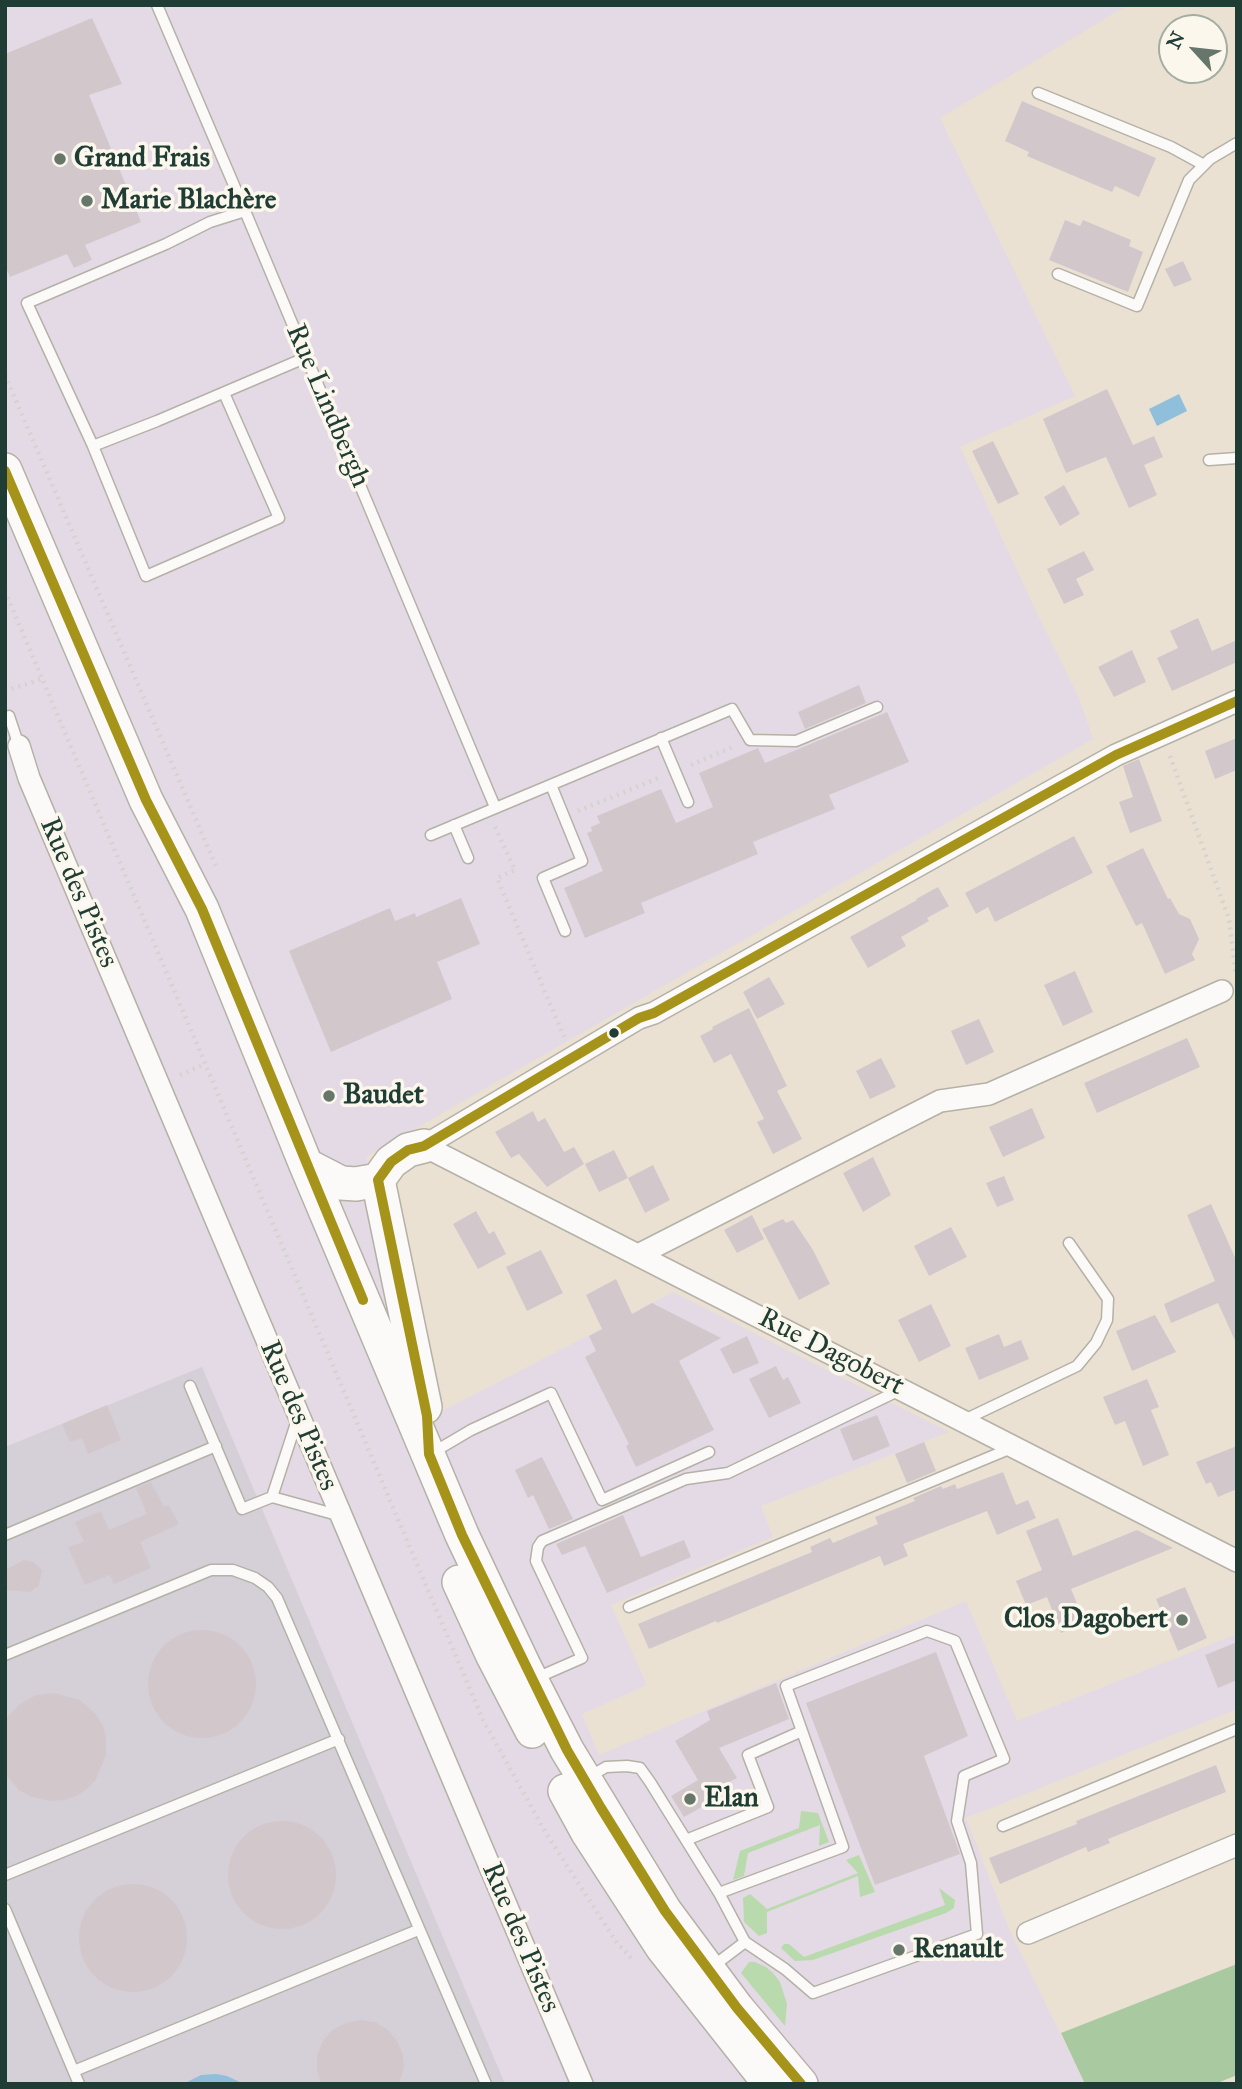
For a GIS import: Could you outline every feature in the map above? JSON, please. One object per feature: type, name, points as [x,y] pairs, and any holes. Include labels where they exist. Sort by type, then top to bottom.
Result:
[{"type":"main road","points":[[5,470],[146,800],[202,909],[306,1165],[462,1535],[567,1750],[575,1786]]},
{"type":"main road","points":[[146,800],[184,921],[419,1490],[493,1656],[575,1786],[665,1911],[700,1977],[770,2084]]},
{"type":"main road","points":[[306,1165],[341,1184],[356,1184],[378,1180],[391,1162],[408,1150],[424,1146]]},
{"type":"main road","points":[[378,1180],[427,1416],[429,1454]]},
{"type":"main road","points":[[700,1977],[737,2008],[801,2084]]},
{"type":"street","points":[[424,1146],[639,1018],[654,1013],[1116,755],[1237,701]]},
{"type":"street","name":"Rue des Pistes","points":[[19,746],[52,832],[298,1417],[582,2084]]},
{"type":"street","points":[[638,1255],[940,1101],[989,1094],[1229,987]]},
{"type":"street","name":"Rue Dagobert","points":[[424,1146],[1237,1561]]},
{"type":"street","points":[[1028,1933],[1237,1845]]},
{"type":"lane","name":"Rue Lindbergh","points":[[157,5],[307,357],[491,809]]},
{"type":"lane","points":[[1038,93],[1171,147],[1204,165]]},
{"type":"lane","points":[[1058,274],[1137,306],[1189,180],[1210,159],[1237,143]]},
{"type":"lane","points":[[224,393],[279,518],[146,576],[93,446],[27,303],[166,244],[210,222],[245,211]]},
{"type":"lane","points":[[93,446],[307,357]]},
{"type":"lane","points":[[1209,460],[1237,458]]},
{"type":"lane","points":[[431,835],[732,709],[750,740],[796,741],[877,707]]},
{"type":"lane","points":[[7,713],[19,746]]},
{"type":"lane","points":[[662,738],[688,803]]},
{"type":"lane","points":[[551,785],[582,861],[543,878],[565,930]]},
{"type":"lane","points":[[454,825],[468,858]]},
{"type":"lane","points":[[962,1421],[1077,1366],[1096,1343],[1107,1320],[1108,1299],[1069,1243]]},
{"type":"lane","points":[[190,1387],[242,1508],[272,1497],[341,1516]]},
{"type":"lane","points":[[531,1680],[582,1658],[536,1560],[535,1554],[542,1541],[686,1479],[728,1473],[901,1390]]},
{"type":"lane","points":[[429,1454],[471,1430],[551,1392],[602,1500],[709,1452]]},
{"type":"lane","points":[[272,1497],[298,1417]]},
{"type":"lane","points":[[5,1535],[216,1446]]},
{"type":"lane","points":[[629,1607],[1014,1447]]},
{"type":"lane","points":[[5,1655],[211,1570],[233,1570],[255,1578],[268,1587],[277,1598],[339,1739],[418,1930],[486,2084]]},
{"type":"lane","points":[[575,1786],[606,1768],[640,1768],[719,1893],[745,1942],[785,1969],[813,1993],[977,1934],[971,1863],[957,1821],[962,1787],[964,1776],[1004,1759],[955,1641],[927,1631],[786,1686],[843,1847],[719,1893]]},
{"type":"lane","points":[[1003,1826],[1237,1729]]},
{"type":"lane","points":[[686,1840],[768,1807],[748,1755],[802,1731]]},
{"type":"lane","points":[[5,1875],[339,1739]]},
{"type":"lane","points":[[5,1909],[79,2084]]},
{"type":"lane","points":[[74,2071],[418,1930]]},
{"type":"lane","points":[[700,1977],[745,1942]]},
{"type":"path","points":[[5,591],[483,1720],[547,1835],[617,1943],[635,1963]]},
{"type":"path","points":[[5,691],[42,679]]},
{"type":"path","points":[[1162,734],[1229,919],[1229,987]]},
{"type":"path","points":[[491,809],[515,870],[497,878],[571,1057]]},
{"type":"shaded area","points":[[5,5],[1122,5],[1123,8],[940,118],[1075,396],[960,447],[1079,698],[1093,739],[366,1157],[436,1414],[673,1292],[949,1432],[761,1506],[773,1537],[611,1605],[647,1685],[582,1714],[599,1755],[966,1601],[1017,1721],[1237,1634],[1237,1709],[966,1818],[1010,1931],[1085,2084],[5,2084]]},
{"type":"shaded area","points":[[202,1367],[505,2084],[5,2084],[5,1447]]},
{"type":"green space","points":[[801,1811],[818,1813],[829,1842],[819,1846],[820,1825],[748,1853],[744,1876],[733,1880],[740,1851],[799,1828]]},
{"type":"green space","points":[[859,1855],[875,1892],[860,1897],[858,1876],[767,1912],[767,1933],[759,1936],[744,1922],[743,1898],[750,1894],[767,1909],[858,1873],[846,1860]]},
{"type":"green space","points":[[939,1888],[955,1900],[954,1908],[946,1913],[813,1960],[795,1961],[781,1948],[784,1944],[789,1944],[804,1957],[945,1905]]},
{"type":"green space","points":[[749,1962],[766,1967],[780,1982],[787,2004],[785,2026],[741,1973]]},
{"type":"green space","points":[[1237,1964],[1237,2075],[1215,2084],[1085,2084],[1061,2033]]},
{"type":"water","points":[[1179,394],[1187,411],[1157,426],[1149,409]]},
{"type":"water","points":[[216,2074],[244,2084],[183,2084],[201,2075]]},
{"type":"building","name":"Grand Frais","points":[[92,18],[122,84],[89,95],[141,222],[85,245],[92,260],[74,268],[67,254],[10,277],[5,266],[5,54]]},
{"type":"building","points":[[1022,101],[1156,158],[1139,197],[1115,186],[1112,192],[1027,156],[1029,152],[1005,141]]},
{"type":"building","points":[[1065,220],[1080,226],[1083,220],[1131,240],[1129,246],[1143,252],[1128,292],[1049,260]]},
{"type":"building","points":[[1183,261],[1192,280],[1174,287],[1165,269]]},
{"type":"building","points":[[1107,389],[1133,445],[1154,436],[1163,457],[1144,465],[1157,495],[1129,508],[1106,457],[1066,473],[1043,419]]},
{"type":"building","points":[[993,441],[1019,494],[998,504],[972,451]]},
{"type":"building","points":[[1064,485],[1080,514],[1060,526],[1044,497]]},
{"type":"building","points":[[1084,551],[1094,570],[1076,579],[1084,595],[1064,604],[1047,569]]},
{"type":"building","points":[[1198,618],[1212,651],[1237,640],[1237,662],[1172,691],[1157,658],[1178,648],[1170,631]]},
{"type":"building","points":[[1132,650],[1146,682],[1114,697],[1098,667]]},
{"type":"building","points":[[859,685],[866,703],[805,729],[798,712]]},
{"type":"building","points":[[887,712],[909,762],[829,795],[835,809],[753,842],[758,854],[641,903],[645,913],[585,938],[564,888],[603,871],[587,833],[592,831],[591,827],[600,823],[597,816],[661,789],[676,823],[713,807],[699,773],[758,748],[765,763]]},
{"type":"building","points":[[1237,738],[1237,770],[1215,779],[1205,751]]},
{"type":"building","points":[[1139,759],[1162,821],[1130,833],[1119,802],[1133,797],[1123,766]]},
{"type":"building","points":[[1074,836],[1093,873],[995,922],[988,907],[976,914],[965,893]]},
{"type":"building","points":[[1143,848],[1168,899],[1170,898],[1179,914],[1190,919],[1199,939],[1192,954],[1195,960],[1165,974],[1142,923],[1136,926],[1106,866]]},
{"type":"building","points":[[938,887],[949,906],[901,937],[906,946],[868,968],[850,937]]},
{"type":"building","points":[[461,898],[480,944],[437,962],[452,999],[331,1052],[289,951],[390,908],[395,921],[415,913],[416,917]]},
{"type":"building","points":[[1075,971],[1093,1012],[1063,1026],[1044,985]]},
{"type":"building","points":[[769,977],[785,1004],[757,1019],[743,992]]},
{"type":"building","points":[[749,1008],[787,1086],[777,1091],[802,1139],[773,1154],[757,1122],[764,1119],[731,1054],[714,1063],[700,1036]]},
{"type":"building","points":[[979,1019],[994,1052],[966,1065],[951,1031]]},
{"type":"building","points":[[1187,1038],[1200,1067],[1097,1113],[1084,1083]]},
{"type":"building","points":[[881,1058],[896,1087],[870,1099],[856,1071]]},
{"type":"building","points":[[1032,1108],[1045,1138],[1003,1157],[989,1127]]},
{"type":"building","points":[[533,1111],[538,1122],[545,1118],[564,1152],[574,1147],[584,1164],[547,1187],[519,1154],[511,1158],[495,1132]]},
{"type":"building","points":[[614,1150],[628,1178],[599,1192],[585,1164]]},
{"type":"building","points":[[873,1157],[891,1195],[863,1212],[843,1173]]},
{"type":"building","points":[[653,1165],[670,1200],[645,1213],[628,1178]]},
{"type":"building","points":[[1004,1176],[1014,1200],[997,1207],[986,1183]]},
{"type":"building","points":[[1211,1204],[1237,1262],[1237,1345],[1218,1303],[1171,1323],[1164,1304],[1215,1281],[1187,1215]]},
{"type":"building","points":[[476,1211],[489,1234],[494,1231],[506,1254],[478,1269],[453,1224]]},
{"type":"building","points":[[752,1215],[764,1239],[737,1253],[724,1230]]},
{"type":"building","points":[[783,1219],[786,1223],[793,1220],[813,1250],[830,1284],[799,1300],[762,1229]]},
{"type":"building","points":[[951,1227],[967,1257],[929,1276],[914,1246]]},
{"type":"building","points":[[541,1250],[563,1293],[527,1311],[506,1267]]},
{"type":"building","points":[[616,1279],[632,1314],[652,1303],[721,1338],[679,1361],[714,1430],[636,1467],[626,1446],[629,1444],[585,1357],[596,1351],[589,1336],[602,1329],[586,1295]]},
{"type":"building","points":[[931,1304],[951,1346],[919,1362],[898,1320]]},
{"type":"building","points":[[1155,1315],[1176,1352],[1132,1371],[1116,1331]]},
{"type":"building","points":[[999,1334],[1004,1347],[1021,1340],[1029,1359],[979,1380],[965,1348]]},
{"type":"building","points":[[747,1336],[759,1363],[733,1374],[720,1349]]},
{"type":"building","points":[[776,1366],[783,1380],[788,1377],[801,1403],[769,1418],[749,1379]]},
{"type":"building","points":[[1147,1379],[1159,1407],[1151,1410],[1169,1455],[1143,1466],[1125,1421],[1115,1425],[1103,1397]]},
{"type":"building","points":[[107,1405],[121,1440],[88,1454],[82,1438],[70,1442],[62,1424]]},
{"type":"building","points":[[877,1415],[890,1446],[853,1461],[840,1429]]},
{"type":"building","points":[[924,1442],[936,1471],[907,1483],[895,1454]]},
{"type":"building","points":[[1237,1446],[1237,1489],[1218,1497],[1211,1482],[1206,1484],[1196,1462]]},
{"type":"building","points":[[542,1457],[573,1519],[549,1529],[533,1495],[528,1498],[515,1470]]},
{"type":"building","points":[[1003,1472],[1016,1505],[1028,1500],[1036,1518],[997,1535],[987,1511],[903,1544],[908,1556],[884,1566],[880,1556],[649,1649],[638,1624],[812,1552],[810,1547],[830,1538],[833,1543],[878,1524],[875,1517],[915,1501],[913,1498],[941,1486],[943,1489],[955,1484],[957,1489]]},
{"type":"building","points":[[151,1482],[164,1507],[168,1505],[179,1524],[140,1542],[151,1568],[114,1584],[110,1575],[85,1585],[68,1547],[84,1542],[75,1522],[101,1511],[109,1530],[147,1514],[136,1488]]},
{"type":"building","points":[[623,1515],[641,1557],[684,1540],[691,1557],[607,1593],[585,1546],[562,1555],[556,1544]]},
{"type":"building","points":[[1058,1518],[1073,1556],[1137,1530],[1173,1548],[1071,1589],[1085,1623],[1061,1633],[1047,1597],[1026,1605],[1016,1581],[1042,1570],[1026,1531]]},
{"type":"building","points":[[24,1560],[33,1562],[42,1570],[39,1585],[30,1592],[5,1590],[5,1570]]},
{"type":"building","name":"Clos Dagobert","points":[[1185,1587],[1207,1638],[1178,1651],[1156,1599]]},
{"type":"building","points":[[202,1630],[223,1634],[240,1646],[252,1663],[256,1684],[252,1705],[240,1722],[223,1734],[202,1738],[181,1734],[164,1722],[152,1705],[148,1684],[152,1663],[164,1646],[181,1634]]},
{"type":"building","points":[[1237,1642],[1237,1680],[1218,1688],[1205,1655]]},
{"type":"building","points":[[936,1652],[968,1736],[924,1756],[960,1854],[875,1885],[806,1703]]},
{"type":"building","points":[[776,1683],[789,1719],[719,1748],[737,1778],[716,1789],[720,1797],[684,1817],[671,1796],[698,1780],[675,1741],[710,1720],[707,1711]]},
{"type":"building","points":[[55,1693],[80,1700],[95,1713],[106,1737],[106,1755],[96,1779],[88,1788],[65,1800],[50,1801],[32,1797],[19,1790],[5,1774],[5,1722],[20,1704],[36,1695]]},
{"type":"building","points":[[1216,1765],[1226,1792],[1108,1839],[1110,1843],[1088,1852],[1086,1847],[1000,1884],[989,1858]]},
{"type":"building","points":[[282,1821],[303,1825],[320,1837],[332,1854],[336,1875],[332,1896],[320,1913],[303,1925],[282,1929],[261,1925],[244,1913],[232,1896],[228,1875],[232,1854],[244,1837],[261,1825]]},
{"type":"building","points":[[133,1884],[154,1888],[171,1900],[183,1917],[187,1938],[183,1959],[171,1976],[154,1988],[133,1992],[112,1988],[95,1976],[83,1959],[79,1938],[83,1917],[95,1900],[112,1888]]},
{"type":"building","points":[[360,2020],[375,2022],[388,2030],[397,2041],[403,2055],[404,2068],[399,2084],[321,2084],[317,2055],[323,2041],[332,2030]]},
{"type":"transit line","points":[[5,471],[146,800],[202,909],[363,1300]]},
{"type":"transit line","points":[[801,2084],[737,2008],[665,1911],[601,1808],[567,1750],[462,1535],[429,1454],[427,1416],[378,1180],[391,1162],[408,1150],[424,1146],[639,1018],[654,1013],[1116,755],[1237,701]]},
{"type":"place","name":"Grand Frais","points":[[60,159]]},
{"type":"place","name":"Marie Blachère","points":[[87,201]]},
{"type":"place","name":"Baudet","points":[[329,1096]]},
{"type":"place","name":"Clos Dagobert","points":[[1182,1620]]},
{"type":"place","name":"Elan","points":[[690,1799]]},
{"type":"place","name":"Renault","points":[[899,1950]]}]
